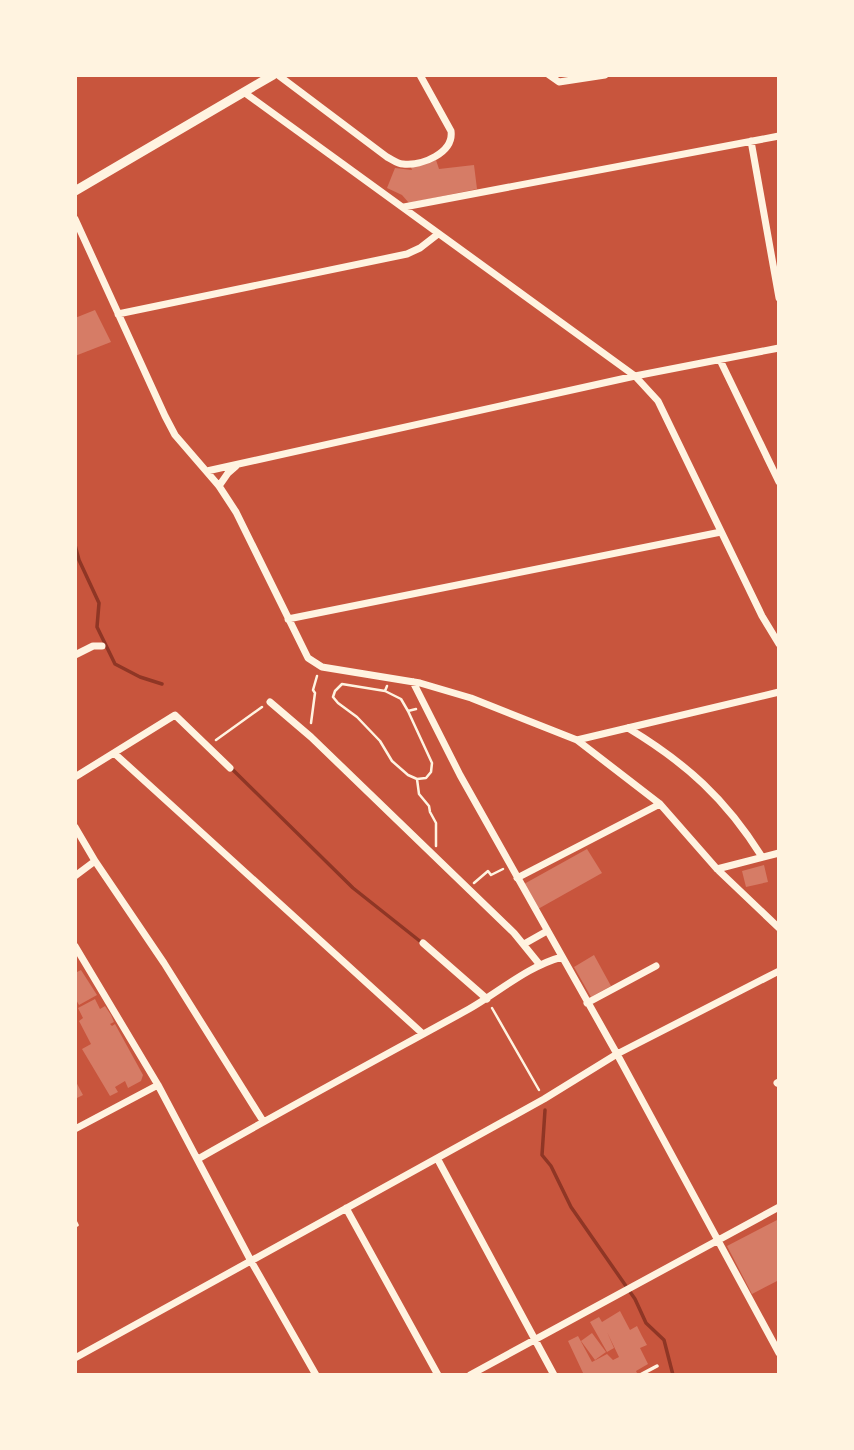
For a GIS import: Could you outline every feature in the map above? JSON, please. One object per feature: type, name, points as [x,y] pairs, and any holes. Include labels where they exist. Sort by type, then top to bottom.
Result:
[{"type":"street","points":[[75,191],[276,75],[398,163],[408,164],[432,158],[446,148],[452,137],[420,75]]},
{"type":"street","points":[[551,78],[559,82],[605,75]]},
{"type":"street","points":[[245,93],[649,388],[658,401],[762,616],[779,644]]},
{"type":"street","points":[[404,207],[779,136]]},
{"type":"street","points":[[751,141],[779,298]]},
{"type":"street","points":[[75,219],[175,435],[208,471],[236,512],[308,658],[322,667],[413,682],[471,698],[577,740],[660,804],[717,869],[779,928]]},
{"type":"street","points":[[118,314],[407,254],[438,234]]},
{"type":"street","points":[[208,471],[635,376],[779,348]]},
{"type":"street","points":[[720,360],[779,482]]},
{"type":"street","points":[[219,486],[239,464]]},
{"type":"street","points":[[288,619],[721,532]]},
{"type":"street","points":[[75,656],[93,646],[102,646]]},
{"type":"street","points":[[413,682],[460,775],[617,1055],[779,1353]]},
{"type":"street","points":[[577,740],[779,692]]},
{"type":"street","points":[[270,702],[311,737],[524,944],[540,965]]},
{"type":"street","points":[[75,776],[175,715],[230,768]]},
{"type":"street","points":[[628,728],[688,768],[742,824],[762,857]]},
{"type":"street","points":[[114,753],[422,1034]]},
{"type":"street","points":[[517,878],[660,804]]},
{"type":"street","points":[[75,827],[263,1121]]},
{"type":"street","points":[[717,869],[779,853]]},
{"type":"street","points":[[75,876],[96,861]]},
{"type":"street","points":[[524,944],[547,931]]},
{"type":"street","points":[[423,943],[487,999]]},
{"type":"street","points":[[75,946],[158,1085],[251,1261],[316,1375]]},
{"type":"street","points":[[198,1159],[487,999],[540,965],[562,957]]},
{"type":"street","points":[[587,1003],[656,966]]},
{"type":"street","points":[[75,1358],[544,1099],[617,1055],[779,971]]},
{"type":"street","points":[[75,1129],[158,1085]]},
{"type":"street","points":[[437,1158],[554,1375]]},
{"type":"street","points":[[470,1375],[779,1207]]},
{"type":"street","points":[[346,1208],[438,1375]]},
{"type":"lane","points":[[640,1375],[657,1366]]},
{"type":"path","points":[[311,737],[315,693],[313,690],[322,667]]},
{"type":"path","points":[[385,691],[388,683]]},
{"type":"path","points":[[342,684],[385,691],[401,699],[408,711],[434,762],[426,778],[417,779],[408,775],[393,761],[380,741],[350,710],[338,704],[333,697],[342,684]]},
{"type":"path","points":[[208,746],[270,702]]},
{"type":"path","points":[[408,711],[420,708]]},
{"type":"path","points":[[417,779],[419,794],[429,806],[436,823],[438,836],[435,854]]},
{"type":"path","points":[[471,885],[488,871],[491,875],[506,868]]},
{"type":"path","points":[[487,999],[544,1099]]},
{"type":"building","points":[[436,160],[439,169],[474,165],[477,189],[409,203],[402,195],[387,188],[395,168],[412,170],[410,165]]},
{"type":"building","points":[[95,310],[111,342],[75,356],[75,318]]},
{"type":"building","points":[[587,849],[602,873],[538,909],[524,884]]},
{"type":"building","points":[[764,865],[768,882],[746,887],[742,871]]},
{"type":"building","points":[[594,955],[611,986],[591,997],[574,967]]},
{"type":"building","points":[[81,970],[97,995],[79,1005],[75,998],[75,973]]},
{"type":"building","points":[[95,999],[100,1009],[105,1006],[111,1015],[114,1022],[110,1024],[115,1024],[143,1075],[141,1081],[128,1088],[125,1081],[115,1087],[118,1092],[110,1096],[82,1049],[91,1044],[79,1021],[83,1018],[78,1008]]},
{"type":"building","points":[[75,1080],[83,1095],[75,1099]]},
{"type":"building","points":[[779,1219],[779,1280],[752,1294],[727,1246]]},
{"type":"building","points":[[620,1311],[630,1330],[637,1326],[647,1345],[640,1348],[648,1364],[634,1375],[584,1375],[568,1341],[578,1336],[592,1362],[607,1354],[613,1360],[619,1357],[607,1332],[614,1348],[607,1352],[590,1322],[599,1317],[602,1322]]},
{"type":"building","points":[[592,1333],[606,1352],[595,1360],[581,1341]]},
{"type":"waterway","points":[[75,545],[99,603],[97,627],[115,664],[140,677],[162,684]]},
{"type":"waterway","points":[[231,768],[353,888],[421,942]]},
{"type":"waterway","points":[[545,1110],[542,1155],[551,1166],[571,1207],[635,1299],[646,1323],[664,1340],[673,1375]]}]
